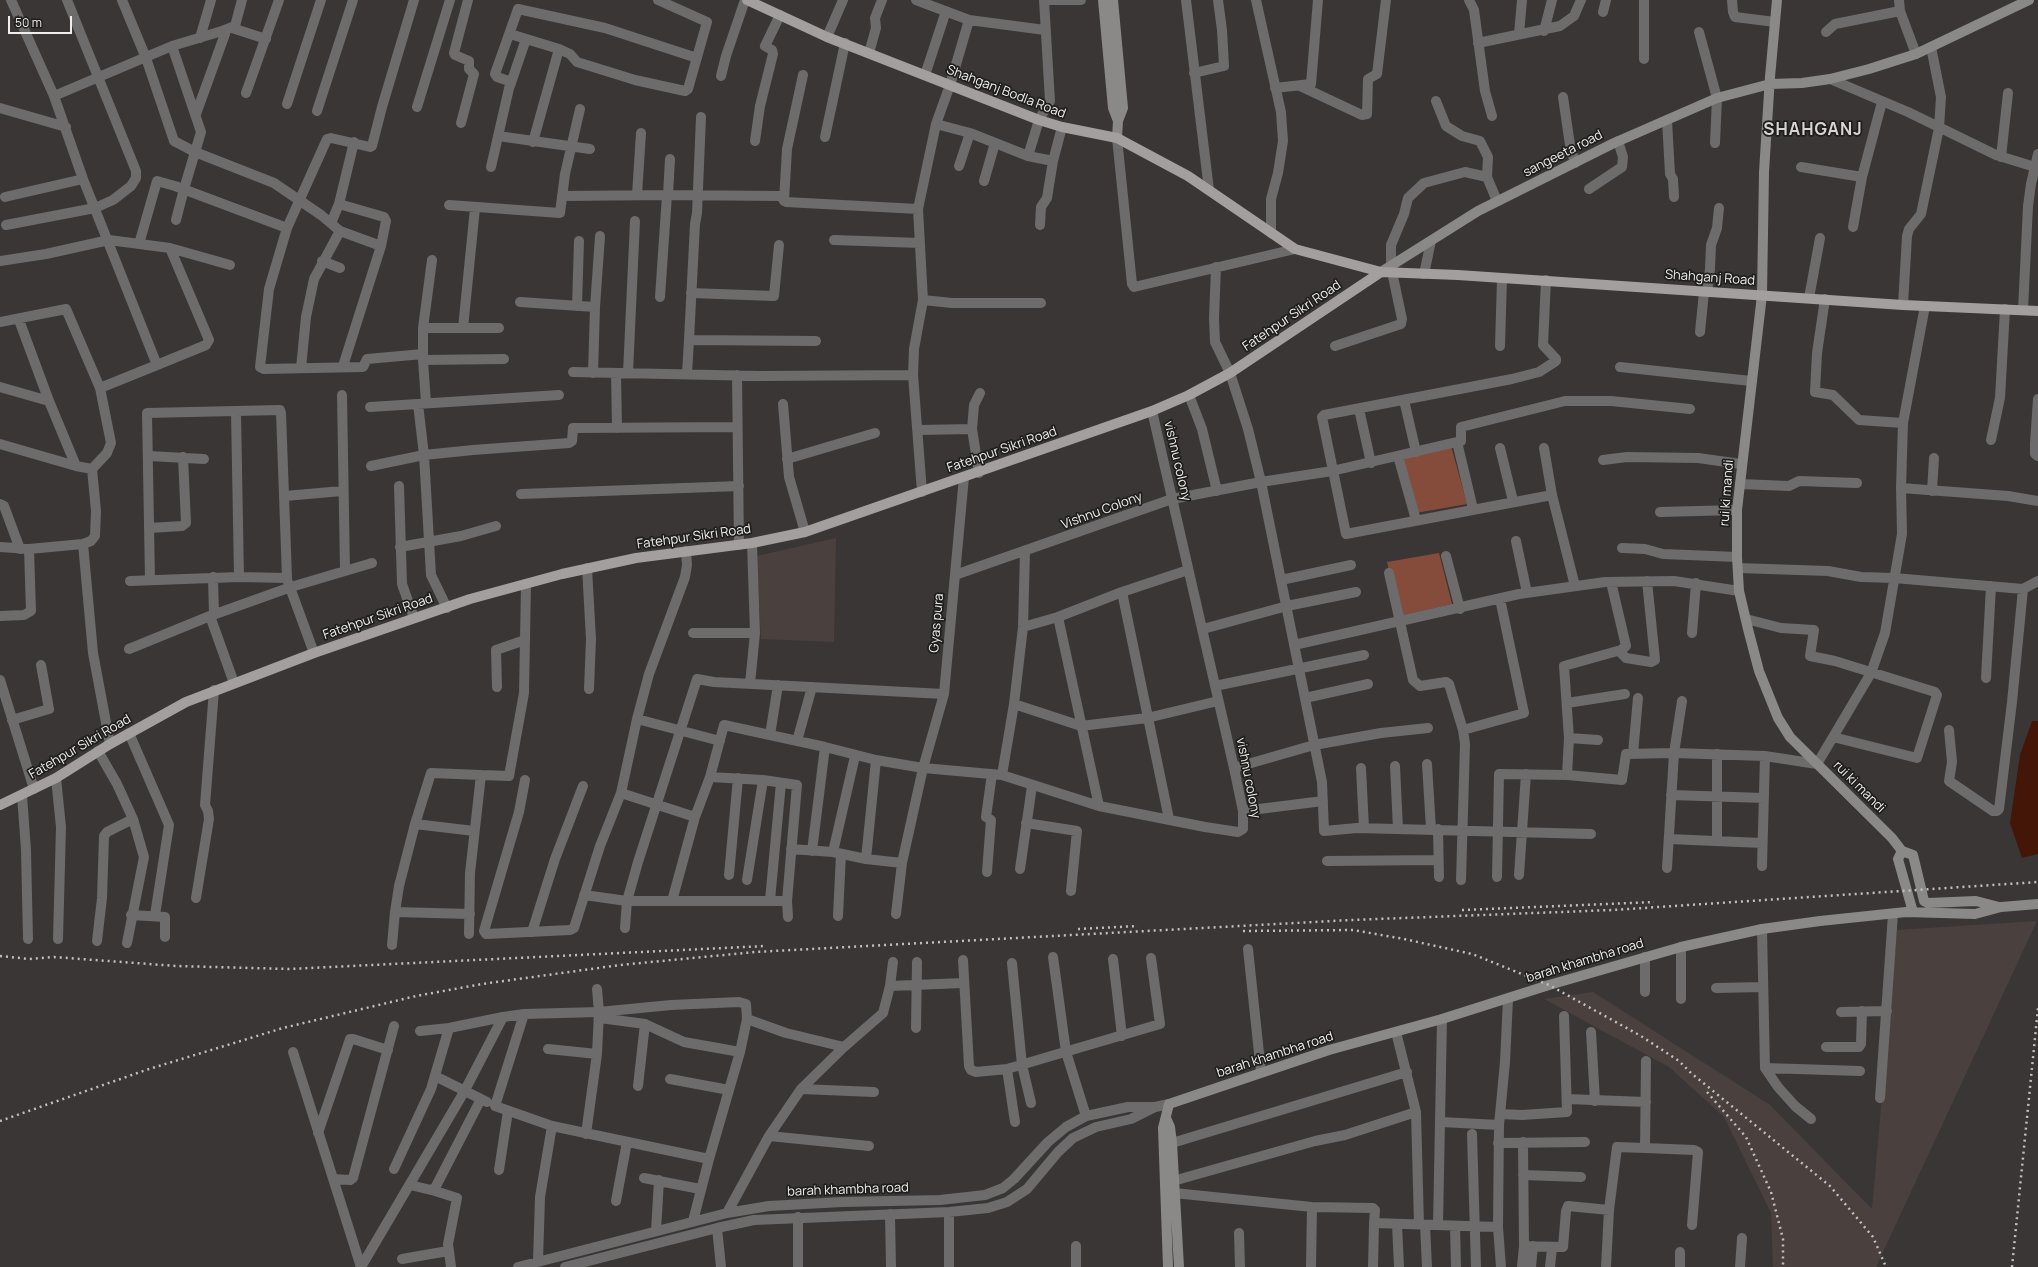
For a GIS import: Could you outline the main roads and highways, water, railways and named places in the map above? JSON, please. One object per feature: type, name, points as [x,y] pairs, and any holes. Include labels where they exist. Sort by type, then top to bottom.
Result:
[{"type":"main road","name":"Shahganj Bodla Road","points":[[746,0],[827,37],[869,52],[1039,120],[1062,128],[1117,138],[1188,176],[1295,249],[1381,272]]},
{"type":"main road","name":"Shahganj Road","points":[[1381,272],[1392,269],[1424,274],[1546,280],[1903,305],[2038,311]]},
{"type":"main road","name":"Fatehpur Sikri Road","points":[[0,805],[56,778],[98,751],[186,702],[314,653],[414,618],[470,599],[587,568],[636,558],[752,543],[805,532],[964,477],[980,473],[1152,411],[1189,396],[1230,373],[1381,272]]},
{"type":"railway","points":[[0,1121],[149,1069],[283,1028],[416,996],[482,984],[620,965],[755,952],[1351,920],[1613,910],[2038,882]]},
{"type":"railway","points":[[1462,910],[1654,902]]},
{"type":"railway","points":[[1078,929],[1138,926]]},
{"type":"railway","points":[[1243,931],[1353,930],[1404,939],[1472,954],[1549,985],[1641,1036],[1679,1061],[1691,1073],[1830,1186],[1873,1237],[1886,1267]]},
{"type":"railway","points":[[0,956],[29,959],[54,957],[176,966],[289,969],[765,946]]},
{"type":"railway","points":[[2012,1267],[2038,1008]]},
{"type":"railway","points":[[1707,1092],[1746,1137],[1771,1192],[1783,1239],[1783,1267]]},
{"type":"district","name":"SHAHGANJ","points":[[1813,130]]}]
